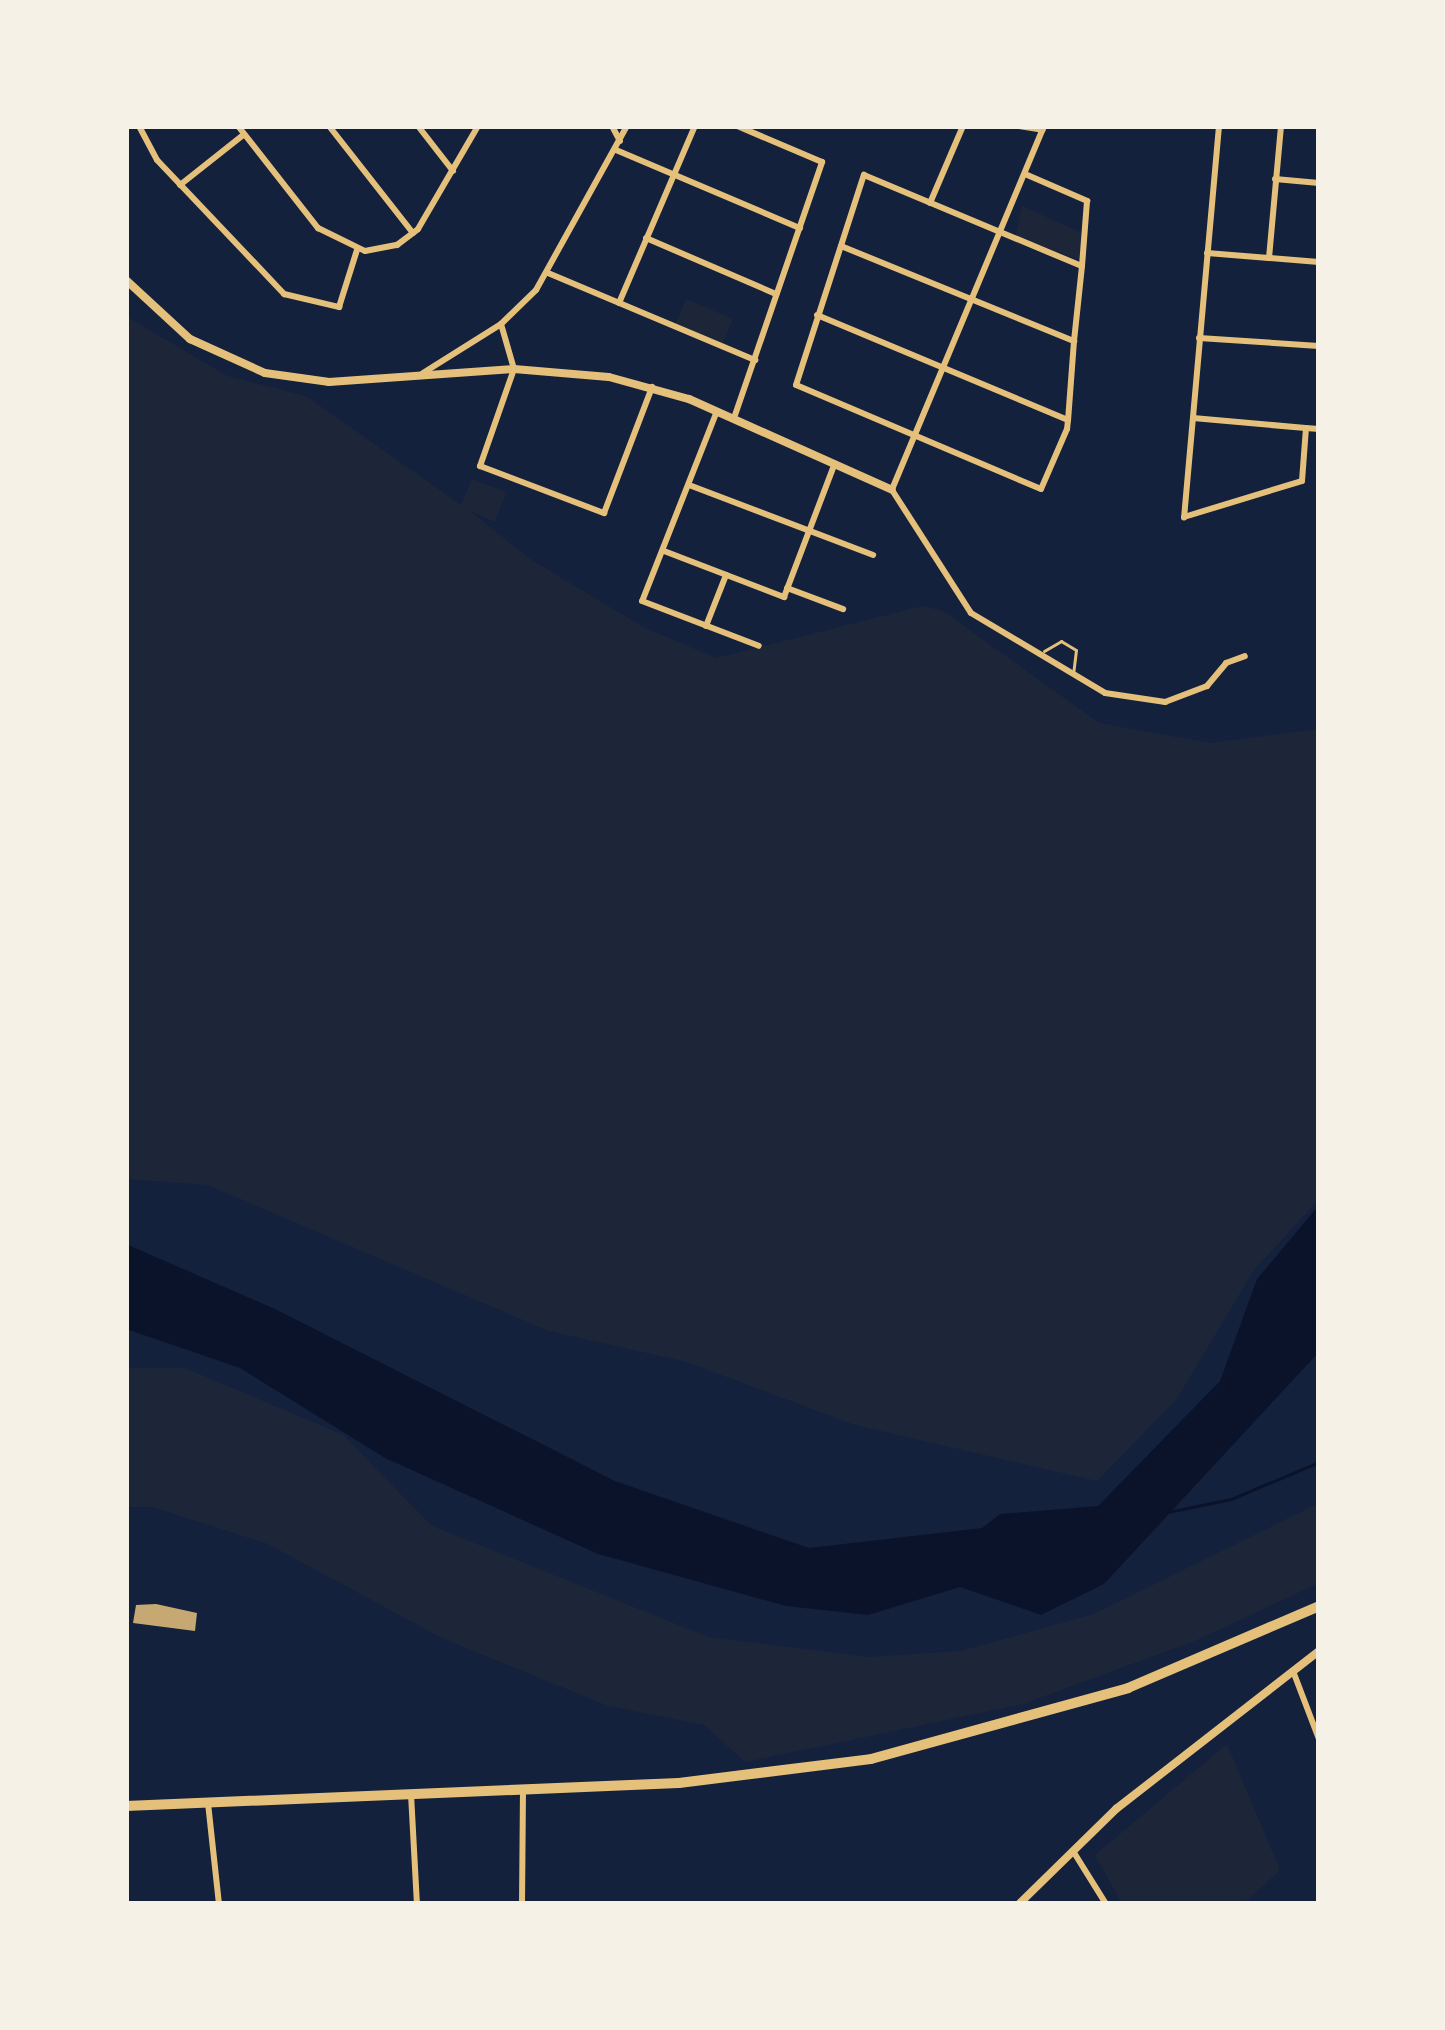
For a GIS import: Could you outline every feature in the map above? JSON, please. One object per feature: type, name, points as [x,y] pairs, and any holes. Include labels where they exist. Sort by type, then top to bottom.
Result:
[{"type":"highway","points":[[126,1806],[704,1782],[927,1747],[1128,1688],[1319,1606]]},
{"type":"street","points":[[140,126],[180,185],[269,281],[298,300],[340,308],[356,250]]},
{"type":"street","points":[[238,126],[318,229],[356,250],[388,248],[413,233],[478,126]]},
{"type":"street","points":[[329,126],[413,233]]},
{"type":"street","points":[[418,126],[453,171]]},
{"type":"street","points":[[612,126],[620,141]]},
{"type":"street","points":[[420,375],[501,324],[548,272],[627,126]]},
{"type":"street","points":[[619,303],[695,126]]},
{"type":"street","points":[[734,418],[822,162],[737,126]]},
{"type":"street","points":[[930,203],[963,126]]},
{"type":"street","points":[[892,490],[1044,128],[1019,126]]},
{"type":"street","points":[[1220,126],[1184,517],[1302,481],[1306,428]]},
{"type":"street","points":[[1269,257],[1281,126]]},
{"type":"street","points":[[180,185],[244,134]]},
{"type":"street","points":[[616,150],[800,228]]},
{"type":"street","points":[[1025,174],[1088,201],[1068,421],[1042,489],[796,385],[865,175],[1082,266]]},
{"type":"street","points":[[1276,179],[1319,183]]},
{"type":"street","points":[[646,238],[777,294]]},
{"type":"street","points":[[841,245],[1075,341]]},
{"type":"street","points":[[1208,253],[1319,262]]},
{"type":"street","points":[[548,272],[755,360]]},
{"type":"street","points":[[126,280],[190,339],[265,373],[329,382],[514,369],[652,387],[734,418],[892,490],[962,603],[1115,698],[1155,704],[1207,686],[1226,663],[1245,656]]},
{"type":"street","points":[[818,315],[943,372],[1068,421]]},
{"type":"street","points":[[501,324],[514,369],[480,466],[604,513],[652,387]]},
{"type":"street","points":[[1199,338],[1319,346]]},
{"type":"street","points":[[717,411],[642,601],[759,646]]},
{"type":"street","points":[[1193,418],[1319,429]]},
{"type":"street","points":[[664,551],[784,597],[835,463]]},
{"type":"street","points":[[689,484],[873,555]]},
{"type":"street","points":[[706,626],[726,575]]},
{"type":"street","points":[[787,588],[843,609]]},
{"type":"street","points":[[1019,1904],[1073,1850],[1319,1651]]},
{"type":"street","points":[[1293,1671],[1319,1739]]},
{"type":"street","points":[[523,1790],[523,1904]]},
{"type":"street","points":[[411,1794],[417,1904]]},
{"type":"street","points":[[208,1802],[219,1904]]},
{"type":"street","points":[[1073,1850],[1106,1904]]},
{"type":"lane","points":[[1041,656],[1061,641],[1078,655],[1072,675]]},
{"type":"shaded area","points":[[1022,206],[1082,233],[1080,260],[1015,237]]},
{"type":"shaded area","points":[[686,299],[733,319],[722,346],[675,326]]},
{"type":"shaded area","points":[[126,316],[227,376],[306,396],[461,505],[472,479],[506,492],[495,522],[470,511],[530,559],[643,627],[716,658],[923,606],[943,611],[1099,723],[1210,743],[1319,729],[1319,1199],[1254,1270],[1176,1400],[1097,1481],[855,1425],[687,1362],[549,1331],[208,1185],[126,1179]]},
{"type":"shaded area","points":[[1319,1205],[1319,1352],[1104,1584],[1041,1615],[960,1587],[868,1615],[786,1606],[598,1554],[385,1458],[240,1368],[126,1329],[126,1244],[275,1309],[615,1481],[809,1548],[982,1528],[1000,1514],[1098,1506],[1220,1381],[1257,1279]]},
{"type":"shaded area","points":[[126,1368],[185,1368],[343,1435],[432,1526],[708,1637],[869,1657],[961,1651],[1094,1614],[1319,1503],[1319,1583],[1197,1640],[1023,1704],[745,1762],[704,1725],[608,1706],[442,1638],[268,1544],[153,1507],[126,1507]]},
{"type":"shaded area","points":[[1227,1744],[1280,1870],[1244,1904],[1122,1904],[1095,1855]]},
{"type":"building","points":[[136,1605],[197,1613],[195,1631],[133,1623]]},
{"type":"waterway","points":[[1168,1512],[1231,1499],[1319,1462]]}]
